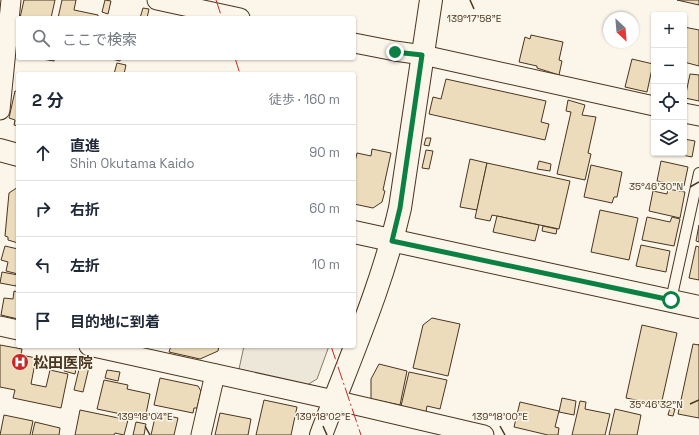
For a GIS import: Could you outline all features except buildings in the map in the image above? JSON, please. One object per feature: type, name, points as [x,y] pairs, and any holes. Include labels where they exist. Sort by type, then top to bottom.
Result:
[{"type":"street","points":[[0,110],[11,0]]},
{"type":"street","points":[[157,0],[178,2],[232,16]]},
{"type":"street","points":[[356,343],[379,284],[400,208],[431,0]]},
{"type":"street","points":[[356,43],[395,52],[422,55],[651,105]]},
{"type":"street","points":[[687,114],[699,116]]},
{"type":"street","points":[[0,150],[16,154]]},
{"type":"street","points":[[356,232],[699,307]]},
{"type":"street","points":[[0,326],[16,330]]},
{"type":"street","points":[[98,348],[334,400],[441,430],[484,435]]},
{"type":"street","points":[[321,435],[354,348]]},
{"type":"street","points":[[201,435],[215,374]]},
{"type":"lane","points":[[671,300],[696,199],[699,173]]},
{"type":"shaded area","points":[[244,348],[328,348],[317,379],[307,385],[239,369]]},
{"type":"power","points":[[216,0],[221,16]]},
{"type":"power","points":[[236,60],[239,72]]},
{"type":"power","points":[[332,348],[361,435]]},
{"type":"place","name":"松田医院","points":[[20,362]]},
{"type":"route","points":[[395,52],[422,55],[400,208],[392,241],[671,300]]}]
